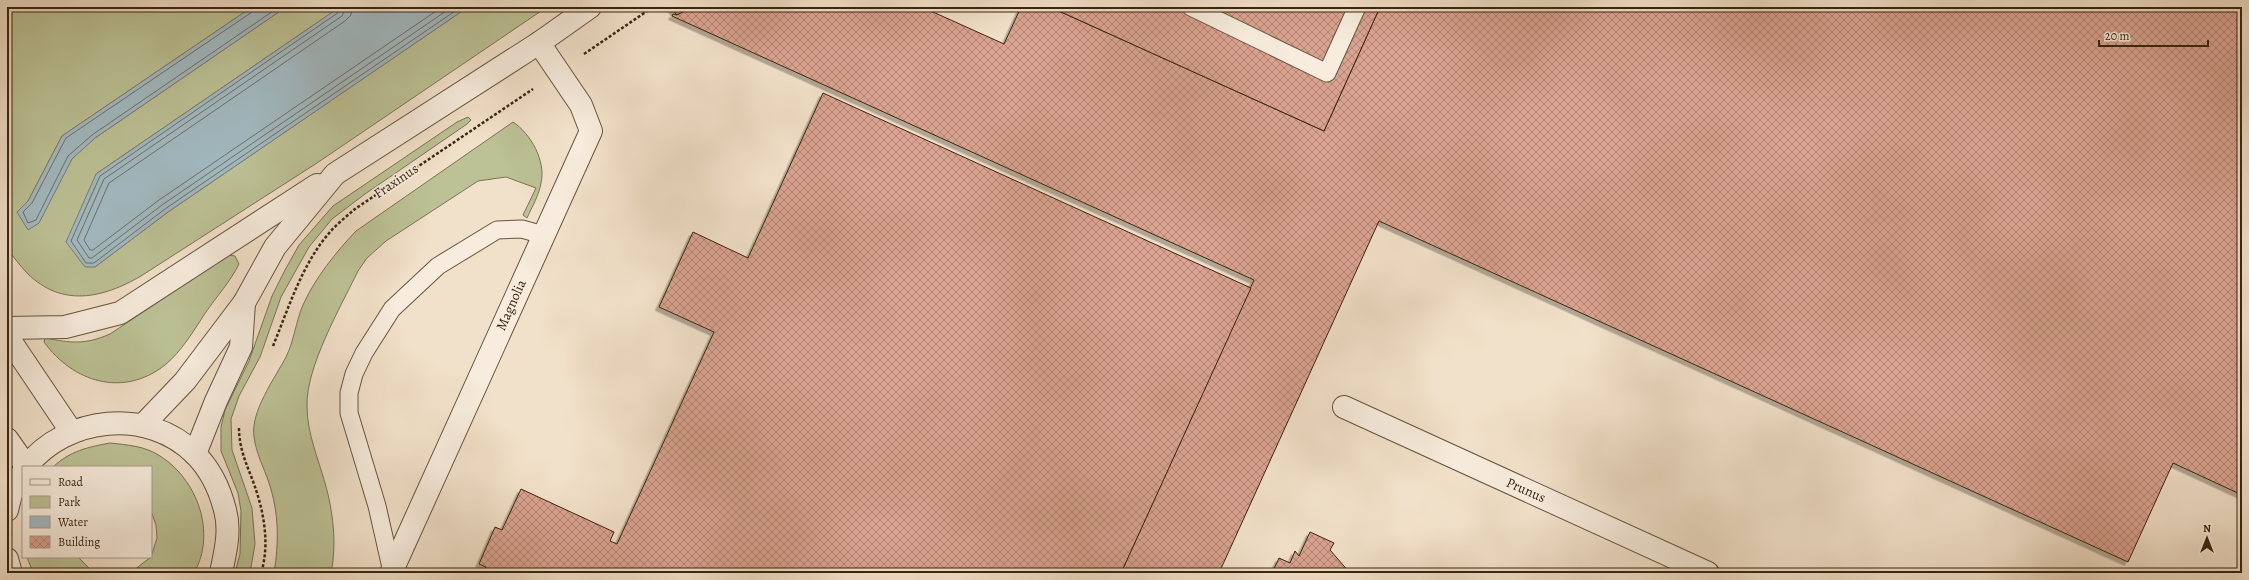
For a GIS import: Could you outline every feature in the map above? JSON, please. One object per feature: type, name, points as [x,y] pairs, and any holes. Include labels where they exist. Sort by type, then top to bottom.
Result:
[{"type":"street","points":[[7,328],[65,327],[120,313],[539,43],[590,7]]},
{"type":"street","name":"Magnolia","points":[[392,573],[542,235],[591,131],[581,105],[539,43]]},
{"type":"street","points":[[143,425],[185,381],[244,303],[275,247],[335,174]]},
{"type":"street","points":[[195,454],[216,401],[240,348],[244,303]]},
{"type":"street","points":[[7,336],[71,431]]},
{"type":"street","name":"Prunus","points":[[1344,407],[1708,573]]},
{"type":"street","points":[[27,466],[46,446],[71,431],[106,422],[143,425],[171,436],[195,454],[215,481],[226,511],[228,544],[221,573]]},
{"type":"street","points":[[7,439],[24,466]]},
{"type":"street","points":[[7,510],[11,494],[22,474]]},
{"type":"street","points":[[7,559],[11,573]]},
{"type":"lane","points":[[1191,7],[1327,73],[1357,7]]},
{"type":"lane","points":[[392,573],[377,506],[349,413],[349,393],[354,374],[364,353],[392,310],[438,266],[497,230],[522,228],[542,235]]},
{"type":"path","name":"Fraxinus","points":[[271,350],[293,294],[312,256],[330,232],[355,209],[653,7]]},
{"type":"path","points":[[239,426],[239,437]]},
{"type":"green space","points":[[7,7],[252,7],[62,136],[28,201],[17,212],[39,222],[72,158],[95,138],[286,7],[340,7],[96,174],[95,267],[168,212],[468,7],[547,7],[317,163],[141,276],[112,290],[83,296],[68,295],[54,291],[40,284],[27,273],[7,249]]},
{"type":"green space","points":[[468,117],[471,120],[467,124],[365,194],[332,219],[309,247],[281,297],[260,357],[239,396],[231,419],[232,450],[252,508],[255,544],[250,573],[235,573],[240,554],[241,511],[238,493],[221,451],[221,427],[225,410],[249,361],[272,296],[285,270],[299,245],[333,206],[457,122]]},
{"type":"green space","points":[[513,122],[520,127],[531,141],[536,149],[541,166],[542,175],[540,187],[527,218],[523,215],[536,188],[506,177],[478,181],[386,241],[367,258],[358,271],[325,338],[312,374],[308,391],[307,416],[313,445],[328,494],[332,516],[334,551],[331,573],[274,573],[277,550],[275,505],[269,483],[256,449],[254,427],[259,406],[289,351],[303,305],[308,295],[326,266],[356,231]]},
{"type":"green space","points":[[229,255],[235,256],[239,264],[232,277],[177,353],[165,365],[149,375],[132,381],[116,383],[100,381],[84,376],[69,367],[56,356],[44,342],[45,338],[78,342],[101,338],[110,334]]},
{"type":"green space","points":[[110,443],[136,446],[148,450],[160,456],[173,466],[184,478],[200,508],[203,524],[204,541],[201,557],[194,573],[130,573],[150,558],[152,558],[157,538],[156,525],[152,514],[152,466],[54,466],[73,453],[94,446]]},
{"type":"green space","points":[[27,558],[79,558],[91,570],[98,573],[33,573]]},
{"type":"water","points":[[252,7],[286,7],[95,138],[72,159],[39,223],[28,230],[17,212],[28,201],[62,136]]},
{"type":"water","points":[[340,7],[468,7],[168,212],[95,267],[85,267],[66,242],[96,174]]},
{"type":"building","points":[[670,7],[692,7],[677,15]]},
{"type":"building","points":[[692,7],[922,7],[1004,44],[1021,7],[1050,7],[1324,131],[1380,7],[2242,7],[2242,495],[2173,463],[2128,562],[1379,221],[1219,573],[1121,573],[1254,280],[672,16],[673,14],[677,15]]},
{"type":"building","points":[[1050,7],[1380,7],[1324,131]]},
{"type":"building","points":[[823,93],[1251,288],[1121,573],[483,573],[486,567],[479,564],[495,527],[502,530],[521,489],[614,532],[610,541],[617,544],[714,332],[659,307],[693,232],[748,258]]},
{"type":"building","points":[[1310,532],[1334,543],[1330,550],[1350,573],[1272,573],[1279,558],[1290,563],[1295,551],[1299,556]]}]
